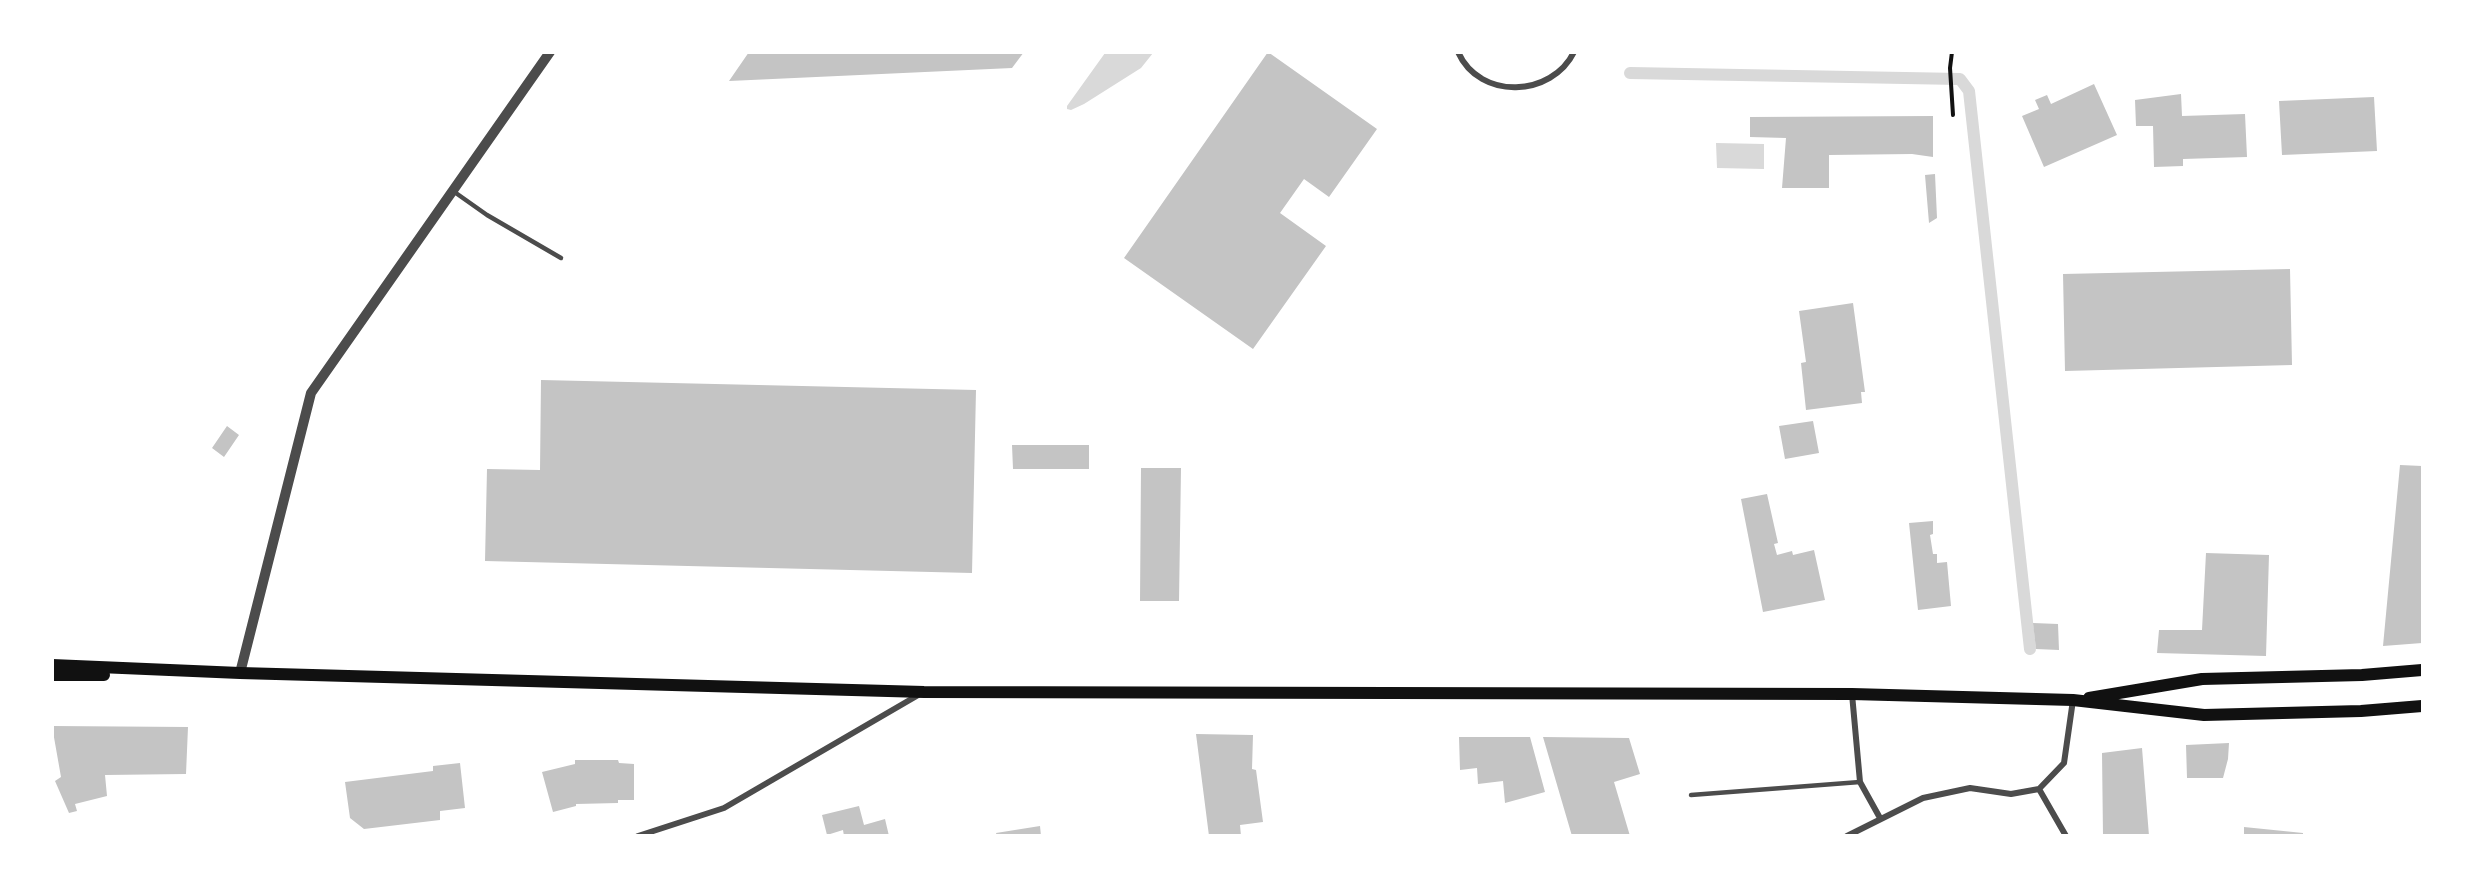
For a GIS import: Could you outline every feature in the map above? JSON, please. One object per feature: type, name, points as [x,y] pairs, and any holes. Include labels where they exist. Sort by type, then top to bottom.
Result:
[{"type":"main road","points":[[52,665],[240,674],[924,692],[1852,694],[2073,700],[2204,715],[2361,711],[2422,706]]},
{"type":"main road","points":[[2073,700],[2202,679],[2362,675],[2422,670]]},
{"type":"main road","points":[[52,675],[240,674]]},
{"type":"street","points":[[240,674],[310,393],[550,52]]},
{"type":"street","points":[[1458,52],[1475,74],[1493,85],[1514,89],[1535,86],[1555,76],[1570,61],[1574,52]]},
{"type":"street","points":[[638,836],[724,808],[924,692]]},
{"type":"street","points":[[1852,694],[1860,782],[1880,818]]},
{"type":"street","points":[[1847,836],[1923,798],[1970,788],[2011,794],[2039,789],[2064,763],[2073,700]]},
{"type":"street","points":[[2039,789],[2066,836]]},
{"type":"lane","points":[[453,191],[487,215],[561,258]]},
{"type":"lane","points":[[1691,795],[1860,782]]},
{"type":"path","points":[[1952,52],[1950,68],[1953,115]]},
{"type":"shaded area","points":[[1105,53],[1153,53],[1141,68],[1084,104],[1071,110],[1067,109],[1067,106]]},
{"type":"shaded area","points":[[1716,143],[1764,144],[1764,169],[1717,168]]},
{"type":"building","points":[[749,52],[1024,52],[1012,68],[729,81]]},
{"type":"building","points":[[1268,52],[1377,129],[1329,197],[1304,179],[1280,213],[1326,246],[1253,349],[1124,258]]},
{"type":"building","points":[[2094,84],[2117,135],[2044,167],[2022,116],[2039,109],[2035,100],[2047,95],[2051,104]]},
{"type":"building","points":[[2181,94],[2182,116],[2245,114],[2247,157],[2183,159],[2183,166],[2154,167],[2153,126],[2136,126],[2135,100]]},
{"type":"building","points":[[2374,97],[2377,151],[2282,155],[2279,101]]},
{"type":"building","points":[[1933,116],[1933,157],[1912,154],[1829,155],[1829,188],[1782,188],[1786,138],[1750,137],[1750,117]]},
{"type":"building","points":[[1935,174],[1937,218],[1929,223],[1925,175]]},
{"type":"building","points":[[2290,269],[2292,365],[2065,371],[2063,274]]},
{"type":"building","points":[[1853,303],[1865,392],[1861,392],[1862,403],[1806,410],[1801,363],[1806,362],[1799,311]]},
{"type":"building","points":[[541,380],[976,390],[972,573],[485,561],[487,469],[540,470]]},
{"type":"building","points":[[1813,421],[1819,453],[1785,459],[1779,426]]},
{"type":"building","points":[[227,426],[239,435],[224,457],[212,448]]},
{"type":"building","points":[[1012,445],[1089,445],[1089,469],[1013,469]]},
{"type":"building","points":[[2400,465],[2422,466],[2422,643],[2383,646]]},
{"type":"building","points":[[1141,468],[1181,468],[1179,601],[1140,601]]},
{"type":"building","points":[[1767,494],[1778,543],[1774,544],[1777,555],[1792,551],[1793,555],[1814,550],[1825,600],[1763,612],[1741,499]]},
{"type":"building","points":[[1933,521],[1933,534],[1930,535],[1933,554],[1937,554],[1937,563],[1947,562],[1951,606],[1918,610],[1909,523]]},
{"type":"building","points":[[2206,553],[2269,555],[2266,656],[2157,653],[2159,630],[2202,630]]},
{"type":"building","points":[[2033,623],[2058,624],[2059,650],[2036,649]]},
{"type":"building","points":[[52,726],[188,727],[186,774],[105,775],[107,796],[75,804],[77,811],[69,813],[55,781],[61,777]]},
{"type":"building","points":[[1196,734],[1253,735],[1252,769],[1256,770],[1263,822],[1240,825],[1241,836],[1209,836]]},
{"type":"building","points":[[1459,737],[1530,737],[1545,792],[1505,803],[1503,781],[1478,784],[1477,768],[1460,770]]},
{"type":"building","points":[[1543,737],[1629,738],[1640,774],[1614,782],[1630,836],[1572,836]]},
{"type":"building","points":[[2229,743],[2223,778],[2187,778],[2186,745]]},
{"type":"building","points":[[2142,748],[2149,836],[2103,836],[2102,753]]},
{"type":"building","points":[[575,760],[618,760],[619,763],[634,764],[634,800],[618,800],[618,803],[576,804],[576,806],[553,812],[542,772],[575,764]]},
{"type":"building","points":[[460,763],[465,808],[440,811],[440,820],[364,829],[350,818],[345,782],[433,771],[433,766]]},
{"type":"building","points":[[859,806],[864,825],[885,819],[889,836],[844,836],[843,830],[827,835],[822,815]]},
{"type":"building","points":[[1040,826],[1041,836],[997,836],[996,833]]},
{"type":"building","points":[[2244,827],[2303,833],[2303,836],[2244,836]]},
{"type":"waterway","points":[[1630,73],[1960,79],[1969,91],[2030,649]]}]
